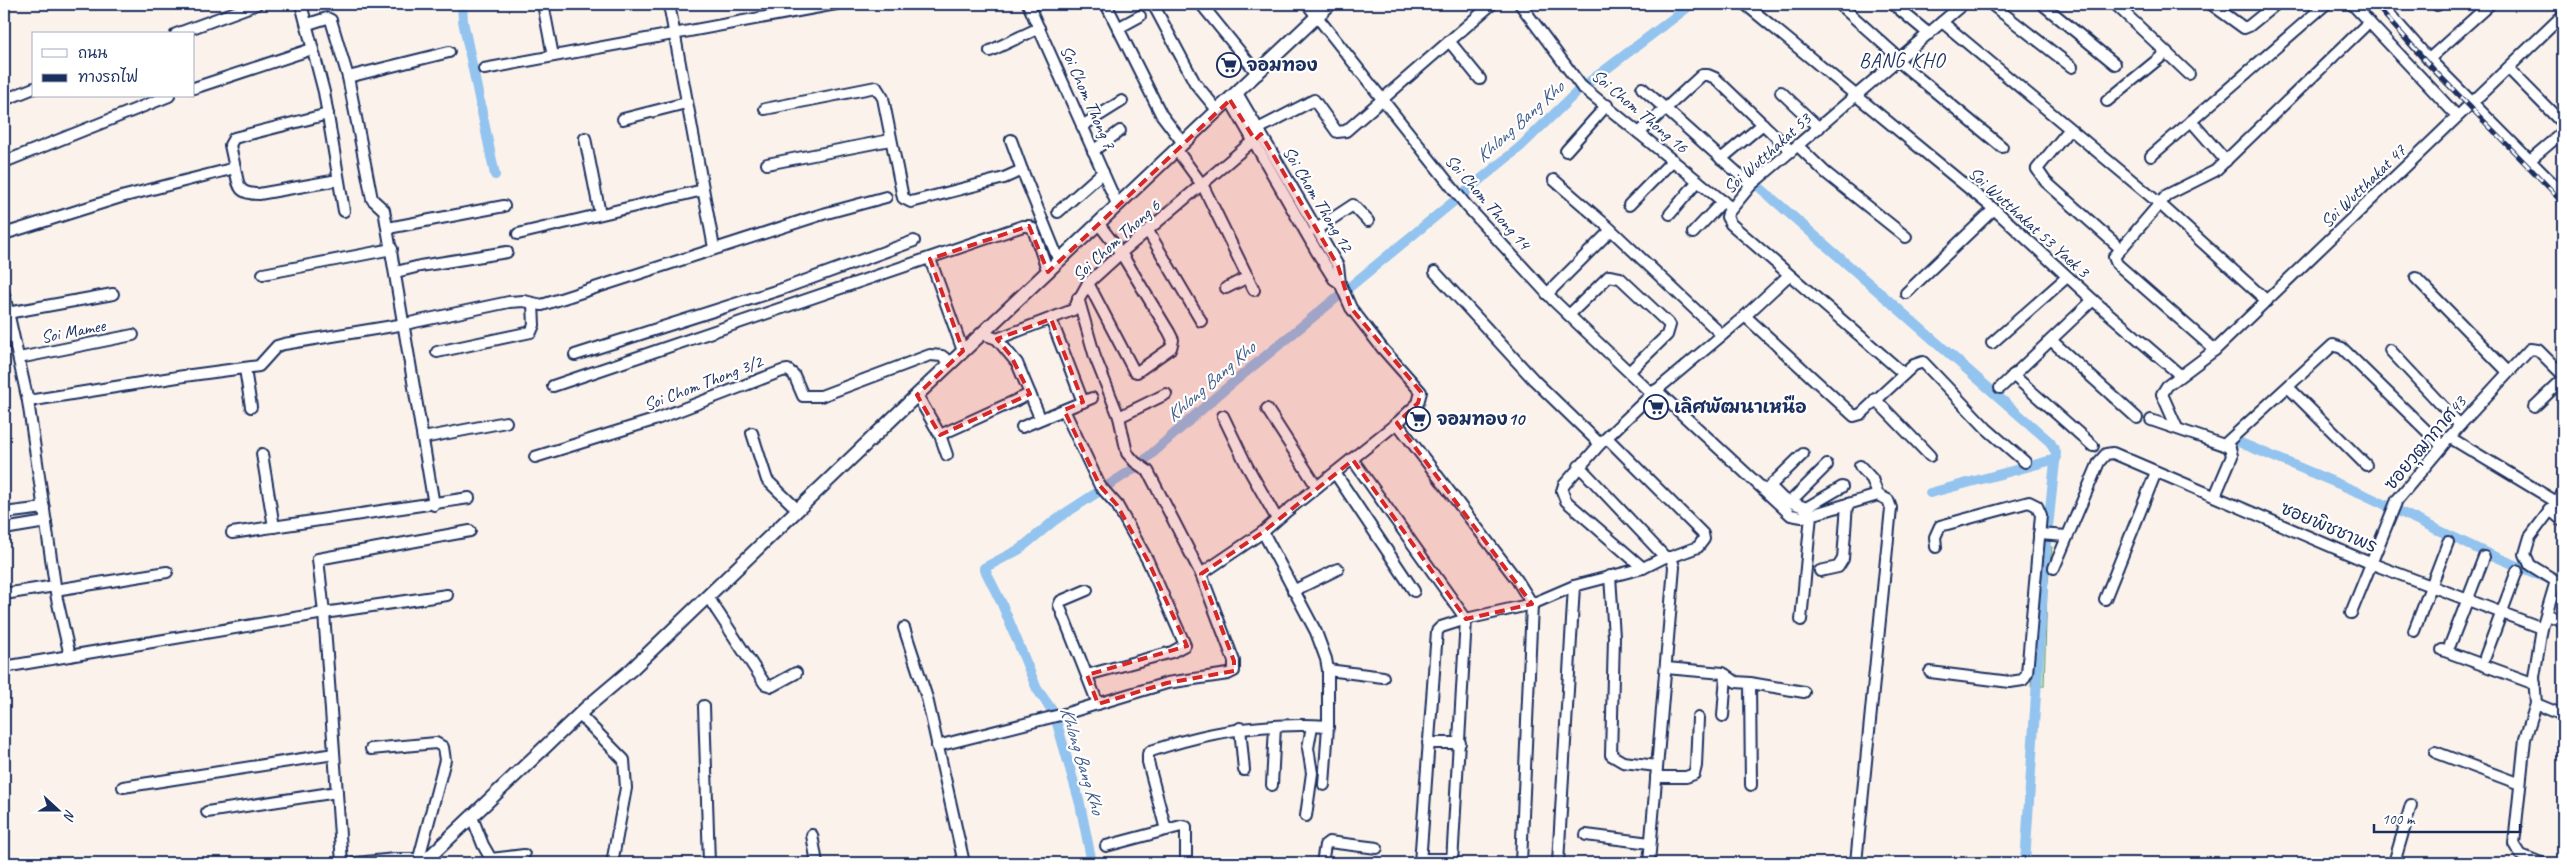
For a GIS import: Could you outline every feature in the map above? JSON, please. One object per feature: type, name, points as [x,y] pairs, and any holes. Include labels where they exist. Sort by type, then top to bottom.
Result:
[{"type":"main road","points":[[423,860],[632,669],[1117,204],[1258,74],[1330,4]]},
{"type":"street","points":[[181,32],[257,4]]},
{"type":"street","points":[[301,4],[308,24],[312,49],[328,114],[344,211]]},
{"type":"street","points":[[543,4],[553,56]]},
{"type":"street","points":[[669,4],[673,34],[714,248]]},
{"type":"street","points":[[484,69],[836,4]]},
{"type":"street","name":"Soi Chom Thong 7","points":[[1028,4],[1117,204]]},
{"type":"street","points":[[1106,4],[1161,114],[1203,186],[1254,290]]},
{"type":"street","points":[[1153,4],[1195,83],[1218,111]]},
{"type":"street","points":[[1201,4],[1258,74]]},
{"type":"street","name":"Soi Chom Thong 14","points":[[1306,4],[1455,192],[1548,294],[1630,371],[1791,514],[1802,517],[1810,515]]},
{"type":"street","points":[[1381,99],[1492,4]]},
{"type":"street","name":"Soi Chom Thong 16","points":[[1520,4],[1581,86],[1594,94],[1731,208]]},
{"type":"street","name":"Soi Wutthakat 53 Yaek 3","points":[[1745,4],[1994,209],[2067,277],[2180,375]]},
{"type":"street","points":[[1839,4],[1898,59],[2002,147]]},
{"type":"street","points":[[1893,4],[1928,34]]},
{"type":"street","name":"Soi Wutthakat 53","points":[[1789,275],[1731,224],[1727,217],[1731,208],[1751,185],[1962,4]]},
{"type":"street","points":[[1991,4],[2072,68]]},
{"type":"street","points":[[2042,4],[2115,64]]},
{"type":"street","points":[[2115,4],[2189,74]]},
{"type":"street","points":[[2211,4],[2244,28],[2276,4]]},
{"type":"street","points":[[2151,156],[2326,4]]},
{"type":"street","points":[[2352,4],[2457,116]]},
{"type":"street","points":[[2430,59],[2490,4]]},
{"type":"street","points":[[2386,10],[2430,59],[2563,194]]},
{"type":"street","name":"Soi Wutthakat 47","points":[[2177,428],[2162,394],[2167,386],[2215,350],[2563,15]]},
{"type":"street","points":[[1118,28],[1140,16]]},
{"type":"street","points":[[308,24],[326,18],[331,20],[348,77],[372,199],[384,210],[405,324],[434,504]]},
{"type":"street","points":[[1942,22],[2069,130],[2160,204],[2267,301]]},
{"type":"street","points":[[2215,350],[2117,264],[2114,257],[2171,192],[2215,171],[2369,22]]},
{"type":"street","points":[[990,52],[1039,28]]},
{"type":"street","points":[[1449,41],[1480,79]]},
{"type":"street","points":[[195,88],[312,49]]},
{"type":"street","points":[[348,77],[448,52]]},
{"type":"street","points":[[2107,101],[2167,52]]},
{"type":"street","points":[[2508,68],[2563,124]]},
{"type":"street","points":[[1639,133],[1702,75],[1708,74],[1715,78],[1762,124],[1906,237]]},
{"type":"street","points":[[765,109],[876,87],[883,98],[898,183],[903,198],[908,202],[1004,178],[1022,170]]},
{"type":"street","points":[[1642,88],[1751,185]]},
{"type":"street","points":[[4,100],[32,89]]},
{"type":"street","points":[[1781,92],[1818,128]]},
{"type":"street","name":"Soi Chom Thong 12","points":[[1234,96],[1338,266],[1342,286],[1351,308],[1382,348],[1421,392],[1418,403],[1397,424]]},
{"type":"street","points":[[4,162],[164,98]]},
{"type":"street","name":"Soi Chom Thong 6","points":[[997,339],[1073,310],[1088,283],[1121,253],[1203,186],[1258,134],[1314,100],[1337,132],[1342,133],[1381,99]]},
{"type":"street","points":[[1082,126],[1122,101]]},
{"type":"street","points":[[623,118],[686,103]]},
{"type":"street","points":[[1566,151],[1607,105]]},
{"type":"street","points":[[328,114],[234,138],[230,144],[240,189],[246,193],[259,194],[338,180]]},
{"type":"street","points":[[2191,121],[2226,160]]},
{"type":"street","points":[[1720,159],[1762,124]]},
{"type":"street","points":[[2069,130],[2037,169],[2046,182],[2120,248]]},
{"type":"street","points":[[1093,151],[1120,131]]},
{"type":"street","points":[[2530,160],[2563,132]]},
{"type":"street","points":[[1258,134],[1318,252],[1334,279],[1342,286]]},
{"type":"street","points":[[585,138],[600,214]]},
{"type":"street","points":[[767,164],[890,140]]},
{"type":"street","points":[[1011,140],[1059,261]]},
{"type":"street","points":[[1629,205],[1672,160]]},
{"type":"street","points":[[4,234],[121,197],[235,168]]},
{"type":"street","points":[[1058,212],[1103,172]]},
{"type":"street","points":[[1554,180],[1611,230],[1722,335]]},
{"type":"street","points":[[1670,214],[1698,181]]},
{"type":"street","points":[[518,234],[703,190]]},
{"type":"street","points":[[28,401],[184,376],[245,369],[259,366],[281,345],[405,324],[509,302],[524,300],[542,305],[714,248],[886,197]]},
{"type":"street","points":[[1693,233],[1723,201]]},
{"type":"street","points":[[1315,230],[1353,205],[1368,221]]},
{"type":"street","points":[[388,228],[504,206]]},
{"type":"street","points":[[1906,293],[1994,209]]},
{"type":"street","points":[[1088,283],[1130,367],[1137,372],[1171,348],[1174,340],[1121,253],[1098,223]]},
{"type":"street","points":[[553,386],[1024,226],[1029,226],[1033,229],[1048,272]]},
{"type":"street","points":[[1548,294],[1611,230]]},
{"type":"street","points":[[1148,231],[1201,321]]},
{"type":"street","points":[[575,355],[782,289],[914,241]]},
{"type":"street","points":[[263,274],[392,249]]},
{"type":"street","points":[[396,272],[420,266],[507,252]]},
{"type":"street","points":[[930,259],[963,352]]},
{"type":"street","points":[[1353,460],[1466,619],[1452,861],[1421,861],[1435,637],[1442,627],[1466,619],[1532,604],[1574,586],[1642,568],[1698,546],[1704,539],[1703,534],[1604,441],[1534,380],[1434,272]]},
{"type":"street","points":[[1642,568],[1566,501],[1562,491],[1564,486],[1579,466],[1654,392],[1745,316],[1789,275],[1904,374]]},
{"type":"street","points":[[1569,315],[1609,276],[1620,278],[1670,325],[1667,335],[1630,371]]},
{"type":"street","points":[[1226,288],[1248,277]]},
{"type":"street","points":[[1992,343],[2067,277]]},
{"type":"street","points":[[2416,278],[2508,372]]},
{"type":"street","points":[[782,289],[789,306]]},
{"type":"street","points":[[4,294],[28,401],[55,588],[70,656]]},
{"type":"street","points":[[7,313],[113,294]]},
{"type":"street","points":[[938,746],[1064,714],[1167,683],[1228,674],[1234,671],[1234,661],[1201,574],[1148,471],[1139,465],[1128,453],[1119,417],[1095,357],[1078,298]]},
{"type":"street","points":[[2000,388],[2052,341],[2093,300]]},
{"type":"street","points":[[437,352],[530,332],[534,324],[533,304]]},
{"type":"street","points":[[1745,316],[1854,416],[1861,414],[1904,374],[1918,363],[1923,362],[1987,429],[2025,462]]},
{"type":"street","points":[[1022,427],[1087,400],[1051,319]]},
{"type":"street","points":[[983,334],[997,339],[1017,363],[1038,413]]},
{"type":"street","name":"Soi Mamee","points":[[18,358],[133,336]]},
{"type":"street","points":[[2052,341],[2137,418]]},
{"type":"street","points":[[2224,445],[2334,345],[2342,348],[2442,446]]},
{"type":"street","name":"ซอยวุฒากาศ43","points":[[2351,614],[2397,500],[2449,437],[2530,349],[2538,350],[2563,375]]},
{"type":"street","points":[[2390,350],[2460,425]]},
{"type":"street","name":"Soi Chom Thong 3/2","points":[[535,457],[654,420],[782,371],[788,370],[794,375],[803,396],[812,398],[930,355],[942,356],[951,363]]},
{"type":"street","points":[[245,369],[252,407]]},
{"type":"street","points":[[2013,375],[2061,415],[2093,446]]},
{"type":"street","points":[[2534,407],[2563,379]]},
{"type":"street","points":[[2288,387],[2366,466]]},
{"type":"street","points":[[940,435],[1030,394]]},
{"type":"street","points":[[1119,417],[1166,394]]},
{"type":"street","points":[[917,395],[940,435],[946,455]]},
{"type":"street","points":[[1876,399],[1930,456]]},
{"type":"street","points":[[1267,409],[1317,487]]},
{"type":"street","points":[[1064,410],[1102,490],[1117,505],[1148,561],[1185,645],[1172,652],[1087,675]]},
{"type":"street","points":[[1223,416],[1247,466],[1277,519]]},
{"type":"street","points":[[2151,420],[2230,448],[2232,456],[2215,496]]},
{"type":"street","points":[[423,438],[506,422]]},
{"type":"street","points":[[1201,574],[1263,532],[1397,424],[1517,580],[1532,604],[1522,863]]},
{"type":"street","points":[[752,433],[767,480],[798,510]]},
{"type":"street","points":[[2449,437],[2552,505],[2563,521]]},
{"type":"street","points":[[262,454],[274,527]]},
{"type":"street","points":[[1770,486],[1803,454]]},
{"type":"street","name":"ซอยพิชชาพร","points":[[2067,536],[2099,462],[2106,454],[2121,455],[2156,472],[2370,563],[2542,628]]},
{"type":"street","points":[[1792,500],[1827,464]]},
{"type":"street","points":[[1579,466],[1668,557],[1674,567],[1649,863]]},
{"type":"street","points":[[1860,466],[1872,479],[1878,495]]},
{"type":"street","points":[[2105,598],[2156,472]]},
{"type":"street","points":[[1335,473],[1414,591]]},
{"type":"street","points":[[1756,482],[1763,482],[1783,499],[1792,500],[1806,508],[1842,487]]},
{"type":"street","points":[[2541,863],[2519,853],[2514,844],[2525,740],[2536,704],[2535,684],[2542,628],[2548,615],[2556,583],[2530,566],[2525,554],[2530,537],[2552,505],[2563,493]]},
{"type":"street","points":[[1801,620],[1810,515],[1878,495],[1888,500],[1891,508],[1856,863]]},
{"type":"street","points":[[232,533],[469,498]]},
{"type":"street","points":[[1930,672],[2010,682],[2023,680],[2027,674],[2041,515],[2037,506],[2029,502],[1940,526],[1935,537],[1936,547]]},
{"type":"street","points":[[1820,571],[1838,567],[1844,559],[1847,504]]},
{"type":"street","points":[[4,513],[44,508]]},
{"type":"street","points":[[4,529],[46,522]]},
{"type":"street","points":[[342,863],[324,613],[317,561],[319,558],[470,531]]},
{"type":"street","points":[[1263,532],[1316,632],[1328,670],[1321,726],[1324,785]]},
{"type":"street","points":[[2039,534],[2067,536],[2054,568]]},
{"type":"street","points":[[2414,631],[2448,542]]},
{"type":"street","points":[[2484,557],[2446,648],[2535,684]]},
{"type":"street","points":[[1293,591],[1338,569]]},
{"type":"street","points":[[2485,656],[2518,571]]},
{"type":"street","points":[[4,594],[166,572]]},
{"type":"street","points":[[1610,576],[1614,637],[1611,754],[1623,762],[1657,766]]},
{"type":"street","points":[[1558,863],[1574,586]]},
{"type":"street","points":[[1087,590],[1059,604],[1098,704]]},
{"type":"street","points":[[4,667],[324,613],[448,595]]},
{"type":"street","points":[[708,597],[765,684],[772,686],[796,673]]},
{"type":"street","points":[[2548,615],[2563,621]]},
{"type":"street","points":[[904,628],[928,698],[964,863]]},
{"type":"street","points":[[1666,668],[1726,675],[1736,682],[1804,692]]},
{"type":"street","points":[[1328,670],[1383,677]]},
{"type":"street","points":[[1723,716],[1726,675]]},
{"type":"street","points":[[1750,683],[1751,786]]},
{"type":"street","points":[[2536,704],[2563,715]]},
{"type":"street","points":[[704,706],[709,863]]},
{"type":"street","points":[[580,715],[624,760],[626,788],[612,863]]},
{"type":"street","points":[[1656,777],[1686,777],[1694,774],[1698,718]]},
{"type":"street","points":[[1272,785],[1275,726]]},
{"type":"street","points":[[1166,830],[1148,762],[1148,754],[1178,742],[1240,728],[1321,726]]},
{"type":"street","points":[[1306,816],[1312,774],[1308,748],[1321,726]]},
{"type":"street","points":[[1240,728],[1244,770]]},
{"type":"street","points":[[356,863],[423,860],[445,760],[443,747],[436,743],[371,750]]},
{"type":"street","points":[[1428,743],[1460,743]]},
{"type":"street","points":[[2435,752],[2520,784]]},
{"type":"street","points":[[122,787],[334,754]]},
{"type":"street","points":[[207,812],[337,792]]},
{"type":"street","points":[[2394,863],[2411,805]]},
{"type":"street","points":[[472,817],[482,845],[491,859],[524,855]]},
{"type":"street","points":[[1106,846],[1181,826],[1186,827],[1186,863]]},
{"type":"street","points":[[812,835],[817,863]]},
{"type":"street","points":[[1586,835],[1650,842]]},
{"type":"street","points":[[1322,863],[1324,845],[1329,842],[1378,848]]},
{"type":"street","points":[[2513,863],[2519,853]]},
{"type":"highlighted area","points":[[1230,100],[1255,140],[1261,134],[1338,266],[1351,308],[1421,392],[1418,403],[1397,423],[1532,604],[1466,619],[1353,460],[1263,532],[1201,574],[1234,661],[1234,671],[1167,683],[1098,704],[1087,675],[1187,646],[1148,561],[1117,505],[1100,486],[1064,410],[1083,402],[1051,319],[997,339],[1011,356],[1030,394],[940,435],[917,395],[963,351],[930,259],[1029,226],[1048,272]]},
{"type":"green space","points":[[2041,546],[2052,547],[2047,591],[2044,686],[2031,687]]},
{"type":"waterway","points":[[462,4],[463,21],[495,175]]},
{"type":"waterway","name":"Khlong Bang Kho","points":[[1092,863],[1080,804],[1054,713],[1037,689],[1002,604],[984,568],[1020,549],[1055,520],[1138,466],[1218,395],[1520,147],[1580,89],[1692,4]]},
{"type":"waterway","points":[[1758,186],[2050,442],[2056,453],[2048,527]]},
{"type":"waterway","points":[[2241,443],[2365,495],[2482,551],[2563,585]]},
{"type":"waterway","points":[[1930,493],[2056,459]]},
{"type":"waterway","points":[[2025,863],[2046,542]]},
{"type":"railway","points":[[2375,4],[2434,70],[2563,202]]},
{"type":"place","name":"จอมทอง","points":[[1229,65]]},
{"type":"place","name":"เลิศพัฒนาเหนือ","points":[[1656,407]]},
{"type":"place","name":"จอมทอง10","points":[[1418,419]]},
{"type":"district","name":"BANG KHO","points":[[1902,60]]}]
